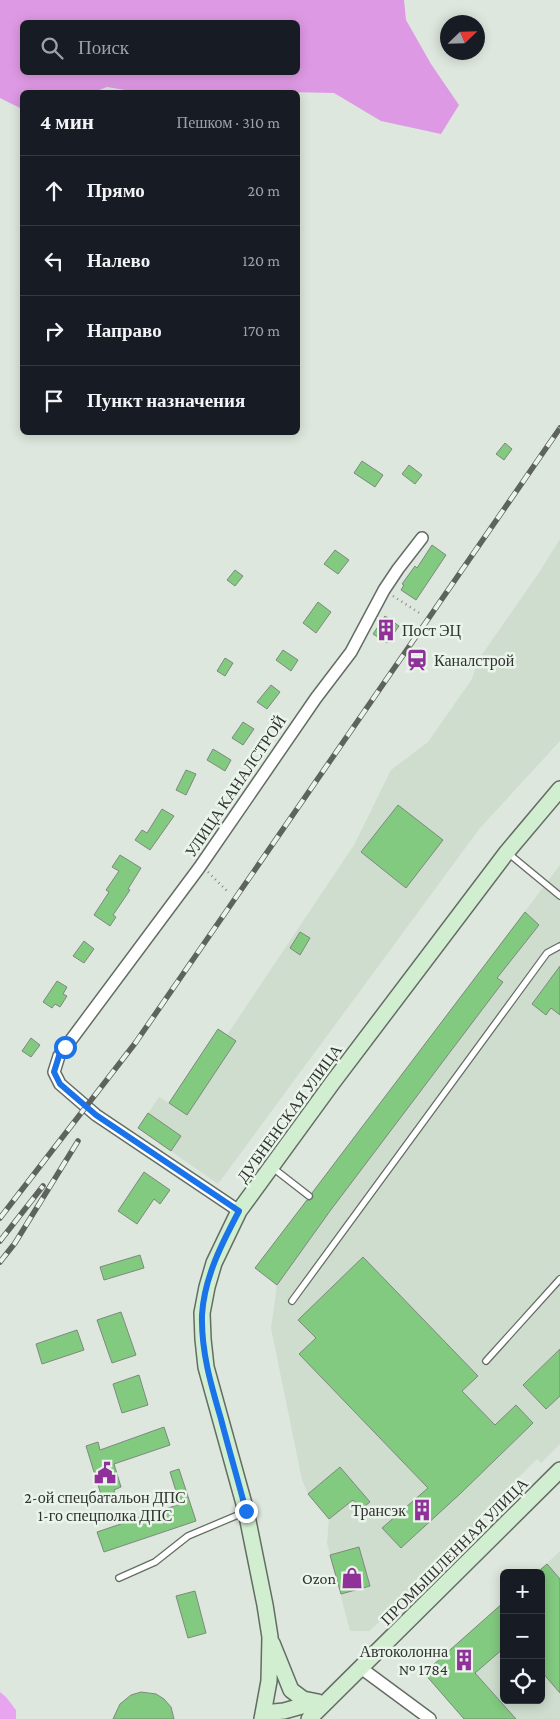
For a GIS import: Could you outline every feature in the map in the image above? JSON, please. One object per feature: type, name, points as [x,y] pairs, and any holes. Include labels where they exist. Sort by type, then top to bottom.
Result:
[{"type":"main road","name":"ДУБНЕНСКАЯ УЛИЦА","points":[[263,1716],[269,1681],[270,1637],[246,1511],[206,1367],[202,1313],[214,1263],[239,1211],[271,1167],[507,852],[560,789]]},
{"type":"main road","name":"ПРОМЫШЛЕННАЯ УЛИЦА","points":[[309,1719],[325,1700],[361,1668],[560,1470]]},
{"type":"main road","points":[[270,1637],[291,1690],[303,1698],[325,1700]]},
{"type":"main road","points":[[263,1716],[325,1700]]},
{"type":"street","name":"УЛИЦА КАНАЛСТРОЙ","points":[[239,1211],[96,1115],[60,1084],[54,1072],[59,1056],[65,1047],[199,868],[316,698],[351,652],[384,590],[422,538]]},
{"type":"street","points":[[361,1668],[430,1719]]},
{"type":"lane","points":[[507,852],[560,896]]},
{"type":"lane","points":[[292,1301],[547,953],[560,946]]},
{"type":"lane","points":[[271,1167],[309,1196]]},
{"type":"lane","points":[[486,1362],[560,1279]]},
{"type":"lane","points":[[119,1578],[155,1562],[188,1536],[246,1511]]},
{"type":"path","points":[[384,590],[421,614]]},
{"type":"path","points":[[207,871],[228,892]]},
{"type":"shaded area","points":[[0,0],[404,0],[406,20],[431,64],[459,105],[441,134],[381,121],[334,93],[300,92],[300,90],[126,90],[107,87],[99,90],[20,90],[20,108],[0,98]]},
{"type":"shaded area","points":[[560,539],[560,741],[480,828],[218,1184],[138,1128],[159,1097],[169,1103],[218,1029],[227,1035],[354,845],[391,770],[428,742],[472,679],[477,662]]},
{"type":"shaded area","points":[[560,865],[560,1444],[541,1463],[537,1459],[516,1480],[519,1484],[426,1582],[369,1631],[350,1631],[327,1543],[329,1519],[308,1494],[302,1480],[271,1328],[277,1285],[255,1268]]},
{"type":"shaded area","points":[[560,1551],[560,1719],[465,1719],[424,1673],[500,1606],[500,1704],[545,1704],[545,1569],[541,1569]]},
{"type":"shaded area","points":[[0,1692],[16,1710],[16,1719],[0,1719]]},
{"type":"building","points":[[505,443],[512,449],[504,460],[496,454]]},
{"type":"building","points":[[362,461],[383,475],[375,487],[354,473]]},
{"type":"building","points":[[409,465],[422,475],[415,484],[402,474]]},
{"type":"building","points":[[432,545],[446,555],[416,600],[401,590],[404,585],[402,584],[415,566],[417,568]]},
{"type":"building","points":[[335,550],[349,560],[338,574],[324,564]]},
{"type":"building","points":[[235,570],[243,576],[235,586],[227,580]]},
{"type":"building","points":[[318,602],[331,612],[316,633],[303,623]]},
{"type":"building","name":"Пост ЭЦ","points":[[385,616],[399,626],[387,643],[373,634]]},
{"type":"building","points":[[283,650],[298,660],[291,671],[276,660]]},
{"type":"building","points":[[225,658],[233,663],[225,676],[217,671]]},
{"type":"building","points":[[271,685],[280,692],[267,709],[257,702]]},
{"type":"building","points":[[243,722],[254,729],[243,745],[232,738]]},
{"type":"building","points":[[213,749],[231,760],[225,771],[207,760]]},
{"type":"building","points":[[186,770],[196,774],[186,795],[176,790]]},
{"type":"building","points":[[398,805],[443,840],[406,888],[361,852]]},
{"type":"building","points":[[162,809],[174,816],[150,850],[135,840],[142,830],[147,833]]},
{"type":"building","points":[[120,855],[141,868],[128,889],[130,890],[113,915],[116,917],[110,926],[94,915],[109,892],[106,890],[119,871],[112,867]]},
{"type":"building","points":[[525,912],[539,925],[497,978],[503,982],[330,1211],[277,1285],[255,1268],[307,1200],[313,1198],[312,1193]]},
{"type":"building","points":[[300,932],[310,938],[300,955],[290,948]]},
{"type":"building","points":[[84,941],[94,949],[84,963],[73,956]]},
{"type":"building","points":[[560,966],[560,1015],[551,1008],[546,1015],[532,1004]]},
{"type":"building","points":[[57,981],[67,987],[63,994],[67,996],[60,1007],[55,1004],[52,1008],[43,1002]]},
{"type":"building","points":[[218,1029],[236,1041],[187,1115],[169,1103]]},
{"type":"building","points":[[31,1038],[40,1045],[31,1057],[22,1051]]},
{"type":"building","points":[[148,1113],[181,1136],[171,1151],[138,1128]]},
{"type":"building","points":[[144,1172],[170,1190],[160,1204],[154,1199],[137,1224],[118,1211]]},
{"type":"building","points":[[140,1255],[144,1268],[104,1280],[100,1267]]},
{"type":"building","points":[[363,1257],[478,1376],[462,1391],[495,1425],[516,1405],[533,1423],[401,1548],[382,1528],[428,1488],[299,1354],[316,1338],[298,1320]]},
{"type":"building","points":[[121,1312],[136,1355],[112,1363],[97,1320]]},
{"type":"building","points":[[77,1330],[84,1350],[42,1364],[36,1344]]},
{"type":"building","points":[[560,1349],[560,1396],[546,1409],[523,1385]]},
{"type":"building","points":[[139,1375],[148,1405],[122,1413],[113,1384]]},
{"type":"building","points":[[164,1427],[170,1445],[114,1464],[121,1487],[114,1490],[116,1497],[103,1501],[86,1446],[98,1442],[100,1450]]},
{"type":"building","points":[[340,1467],[370,1502],[361,1509],[353,1500],[329,1519],[308,1494]]},
{"type":"building","points":[[179,1469],[196,1521],[104,1552],[97,1532],[180,1504],[170,1472]]},
{"type":"building","points":[[359,1547],[370,1586],[341,1594],[330,1555]]},
{"type":"building","points":[[547,1564],[560,1579],[560,1693],[545,1676],[545,1569],[541,1569]]},
{"type":"building","points":[[195,1591],[206,1633],[188,1638],[176,1596]]},
{"type":"building","name":"Автоколонна № 1784","points":[[500,1606],[500,1651],[475,1673],[500,1701],[500,1704],[503,1704],[516,1719],[464,1719],[424,1673]]},
{"type":"building","points":[[141,1692],[156,1694],[164,1699],[171,1707],[174,1719],[113,1719],[120,1704],[131,1695]]},
{"type":"railway","points":[[0,1218],[136,1042],[560,428]]},
{"type":"railway","points":[[0,1262],[15,1243],[78,1141]]},
{"type":"railway","points":[[0,1241],[43,1186]]},
{"type":"place","name":"Пост ЭЦ","points":[[386,630]]},
{"type":"place","name":"Каналстрой","points":[[417,660]]},
{"type":"place","name":"2-ой спецбатальон ДПС 1-го спецполка ДПС","points":[[105,1473]]},
{"type":"place","name":"Трансэк","points":[[422,1510]]},
{"type":"place","name":"Ozon","points":[[352,1578]]},
{"type":"place","name":"Автоколонна № 1784","points":[[464,1660]]},
{"type":"route","points":[[65,1047],[59,1056],[54,1072],[60,1084],[96,1115],[239,1211],[214,1263],[202,1313],[206,1367],[246,1511]]}]
